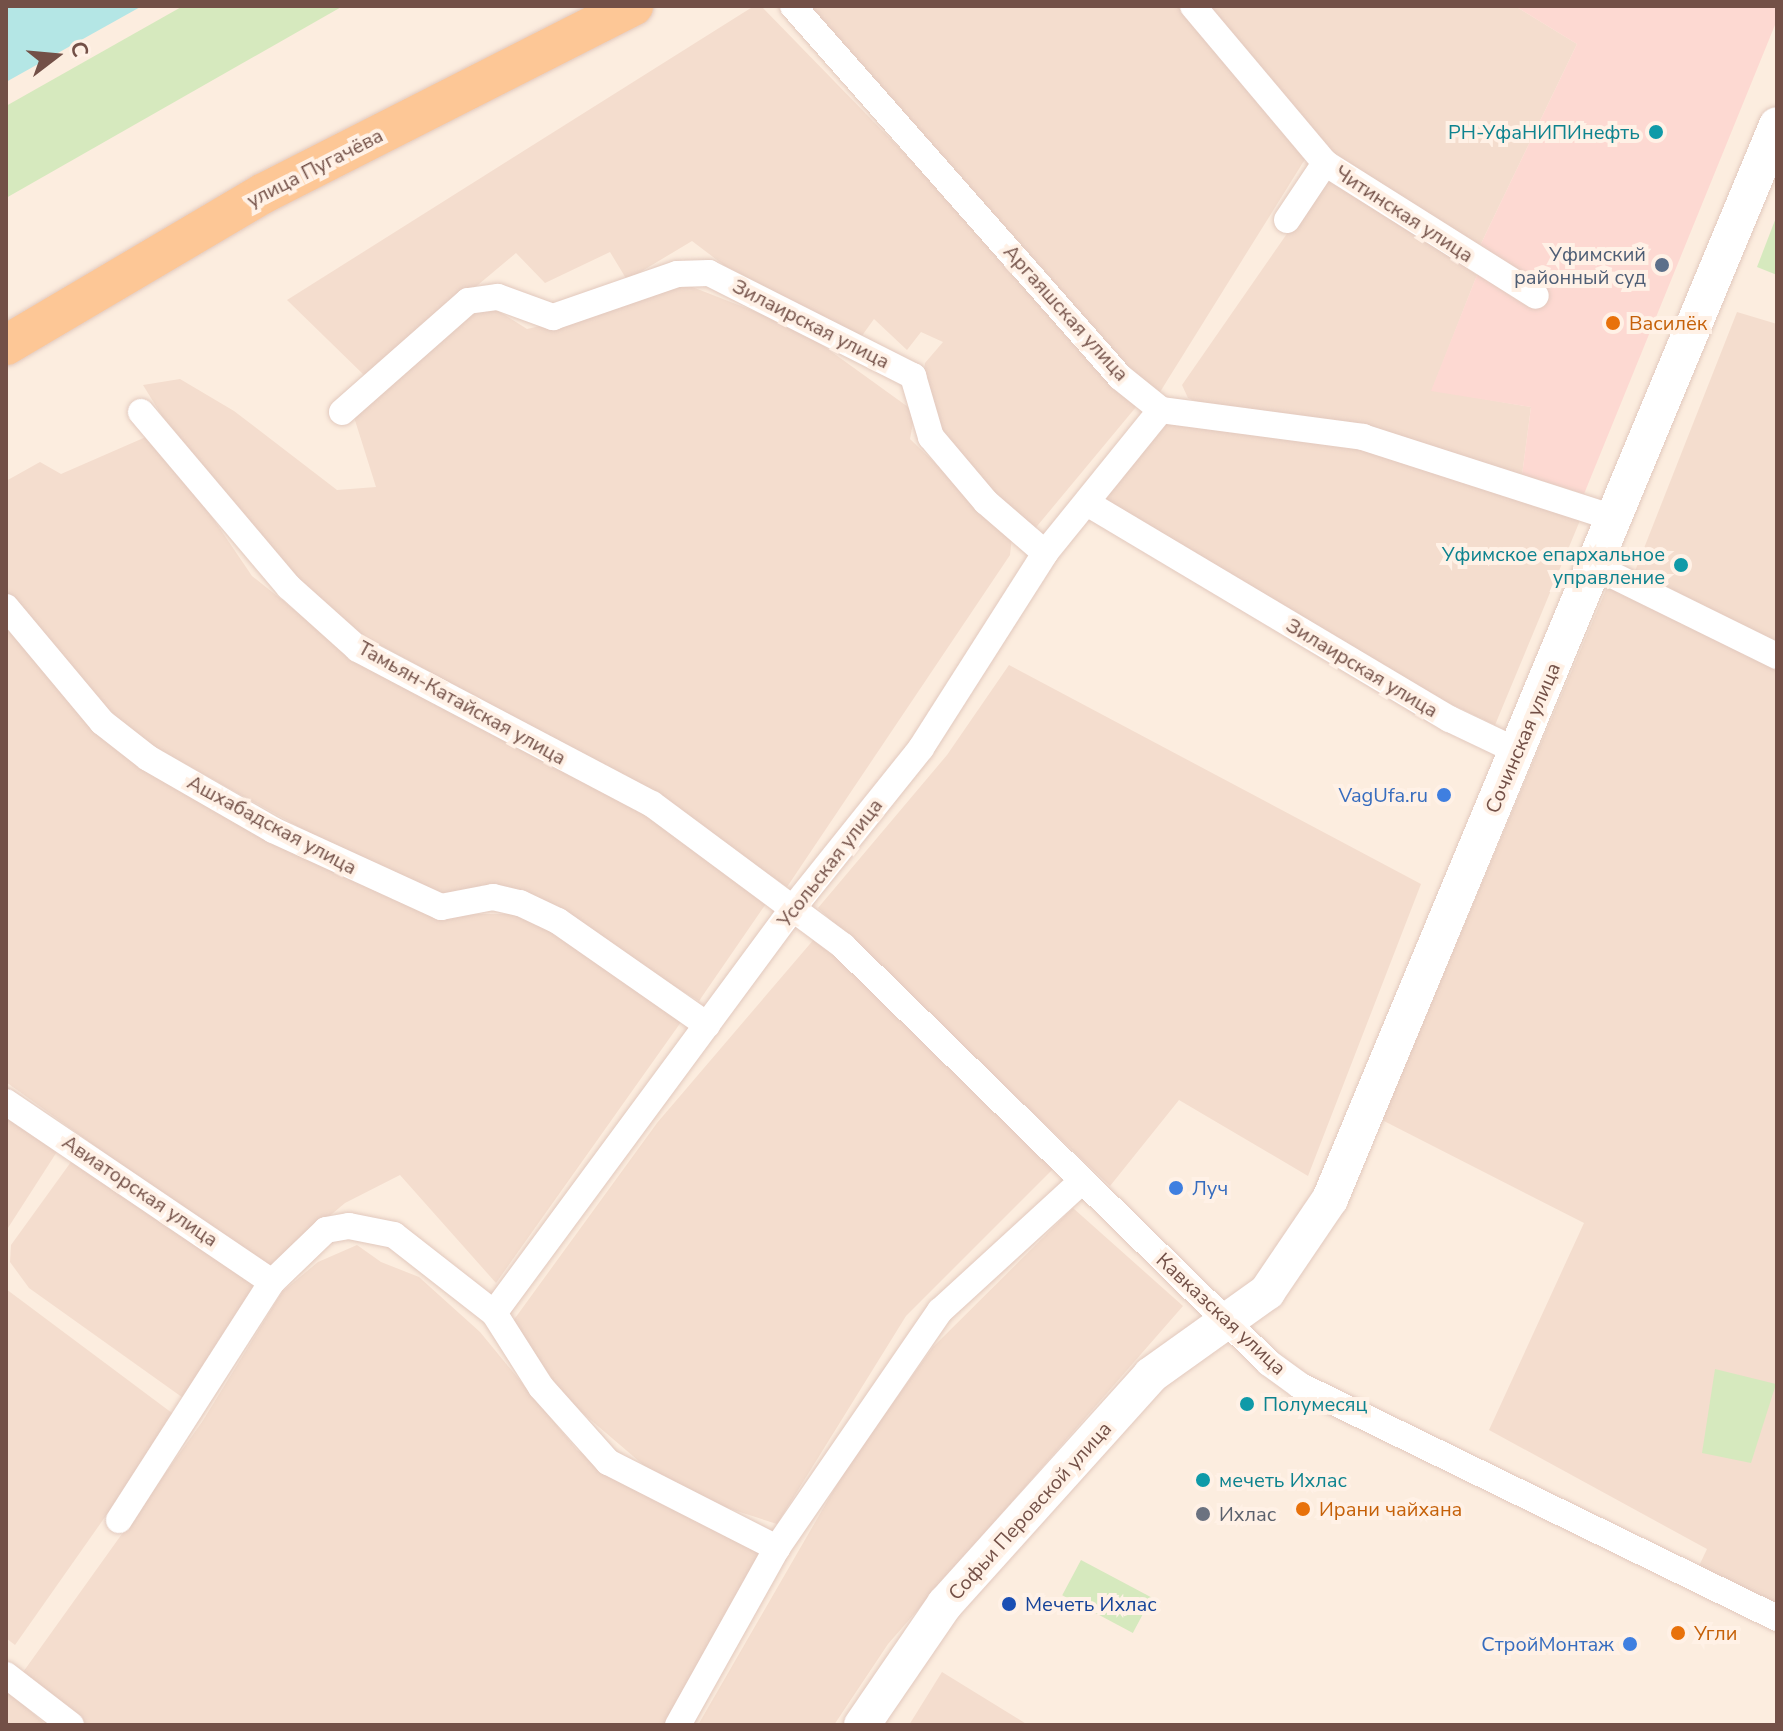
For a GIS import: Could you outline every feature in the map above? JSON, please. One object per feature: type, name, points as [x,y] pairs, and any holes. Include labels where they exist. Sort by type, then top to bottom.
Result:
[{"type":"main road","name":"улица Пугачёва","points":[[6,345],[264,193],[633,6]]},
{"type":"main road","name":"Сочинская улица","points":[[1224,1321],[1267,1292],[1330,1199],[1777,125]]},
{"type":"main road","name":"Софьи Перовской улица","points":[[862,1725],[945,1604],[1151,1375],[1224,1321]]},
{"type":"street","name":"Аргаяшская улица","points":[[793,6],[1120,377],[1161,410]]},
{"type":"street","name":"Читинская улица","points":[[1193,6],[1325,163],[1536,296]]},
{"type":"street","points":[[1287,220],[1325,163]]},
{"type":"street","name":"Зилаирская улица","points":[[342,412],[468,301],[498,297],[553,317],[677,274],[709,273],[913,376],[931,437],[986,502],[1045,553]]},
{"type":"street","name":"Усольская улица","points":[[494,1313],[793,908],[921,748],[1045,553],[1161,410]]},
{"type":"street","points":[[1161,410],[1363,437],[1614,518]]},
{"type":"street","name":"Тамьян-Катайская улица","points":[[141,412],[289,587],[358,649],[652,804],[793,908]]},
{"type":"street","name":"Зилаирская улица","points":[[1087,503],[1425,705],[1517,751]]},
{"type":"street","points":[[1594,566],[1777,656]]},
{"type":"street","name":"Ашхабадская улица","points":[[6,607],[102,722],[148,758],[273,830],[441,907],[493,897],[558,921],[707,1025]]},
{"type":"street","name":"Кавказская улица","points":[[793,908],[843,946],[1224,1321],[1299,1385],[1777,1618]]},
{"type":"street","name":"Авиаторская улица","points":[[6,1102],[272,1282]]},
{"type":"street","points":[[678,1725],[777,1548],[940,1311],[1082,1181]]},
{"type":"street","points":[[119,1520],[272,1282],[326,1230],[349,1226],[394,1235],[494,1313],[541,1387],[608,1462],[777,1548]]},
{"type":"street","points":[[6,1675],[71,1725]]},
{"type":"shaded area","points":[[754,6],[761,6],[979,230],[1136,407],[1033,531],[994,498],[943,440],[921,393],[925,363],[943,342],[921,332],[907,350],[874,319],[861,337],[725,266],[692,241],[627,280],[610,252],[545,283],[516,253],[367,378],[287,300]]},
{"type":"shaded area","points":[[800,6],[1185,6],[1307,156],[1160,392],[1126,372]]},
{"type":"shaded area","points":[[1205,6],[1515,6],[1577,44],[1477,252],[1335,156]]},
{"type":"shaded area","points":[[1515,6],[1777,6],[1777,20],[1584,494],[1522,475],[1531,407],[1431,391],[1477,275],[1477,252],[1577,44]]},
{"type":"shaded area","points":[[1327,176],[1477,275],[1432,390],[1531,407],[1522,475],[1224,413],[1188,398],[1182,385]]},
{"type":"shaded area","points":[[682,283],[800,329],[915,412],[910,439],[1012,537],[1010,555],[787,887],[647,789],[354,631],[296,579],[175,437],[143,385],[180,379],[234,411],[337,490],[376,487],[353,414],[471,308],[489,305],[527,329],[622,307]]},
{"type":"shaded area","points":[[1737,312],[1777,324],[1777,642],[1635,571]]},
{"type":"shaded area","points":[[1171,419],[1361,442],[1581,518],[1495,725],[1413,686],[1102,498]]},
{"type":"shaded area","points":[[155,433],[252,576],[327,636],[604,784],[772,895],[699,1001],[539,905],[482,885],[473,894],[438,896],[360,861],[144,741],[108,710],[6,596],[6,481],[40,462],[61,474]]},
{"type":"shaded area","points":[[1608,585],[1777,669],[1777,1608],[1698,1568],[1707,1549],[1489,1430],[1584,1223],[1382,1120]]},
{"type":"shaded area","points":[[6,612],[90,727],[436,914],[523,914],[686,1015],[496,1283],[400,1175],[345,1203],[266,1269],[6,1082]]},
{"type":"shaded area","points":[[1009,665],[1421,884],[1308,1176],[1179,1100],[1110,1186],[818,908],[947,755]]},
{"type":"shaded area","points":[[821,931],[1056,1166],[906,1316],[777,1524],[674,1491],[565,1398],[513,1321],[657,1123]]},
{"type":"shaded area","points":[[6,1114],[60,1147],[6,1231]]},
{"type":"shaded area","points":[[76,1155],[256,1282],[186,1400],[29,1288],[10,1262],[11,1245]]},
{"type":"shaded area","points":[[1073,1208],[1183,1306],[888,1644],[834,1725],[698,1725],[847,1467],[933,1347]]},
{"type":"shaded area","points":[[357,1245],[381,1262],[419,1277],[480,1332],[577,1450],[641,1490],[767,1552],[672,1725],[81,1725],[21,1675],[202,1422],[282,1292],[318,1262]]},
{"type":"shaded area","points":[[6,1289],[176,1416],[15,1645],[6,1638]]},
{"type":"shaded area","points":[[942,1672],[1028,1725],[909,1725]]},
{"type":"shaded area","points":[[6,1689],[46,1725],[6,1725]]},
{"type":"green space","points":[[183,6],[343,6],[6,198],[6,106]]},
{"type":"green space","points":[[1777,215],[1777,275],[1757,267]]},
{"type":"green space","points":[[1715,1369],[1776,1384],[1751,1463],[1702,1453]]},
{"type":"green space","points":[[1081,1560],[1152,1598],[1133,1633],[1062,1595]]},
{"type":"water","points":[[6,6],[142,6],[6,82]]},
{"type":"place","name":"РН-УфаНИПИнефть","points":[[1656,132]]},
{"type":"place","name":"Уфимский районный суд","points":[[1662,265]]},
{"type":"place","name":"Василёк","points":[[1613,323]]},
{"type":"place","name":"Уфимское епархальное управление","points":[[1681,565]]},
{"type":"place","name":"VagUfa.ru","points":[[1444,795]]},
{"type":"place","name":"Луч","points":[[1176,1188]]},
{"type":"place","name":"Полумесяц","points":[[1247,1404]]},
{"type":"place","name":"мечеть Ихлас","points":[[1203,1480]]},
{"type":"place","name":"Ирани чайхана","points":[[1303,1509]]},
{"type":"place","name":"Ихлас","points":[[1203,1514]]},
{"type":"place","name":"Мечеть Ихлас","points":[[1009,1604]]},
{"type":"place","name":"Угли","points":[[1678,1633]]},
{"type":"place","name":"СтройМонтаж","points":[[1630,1644]]}]
